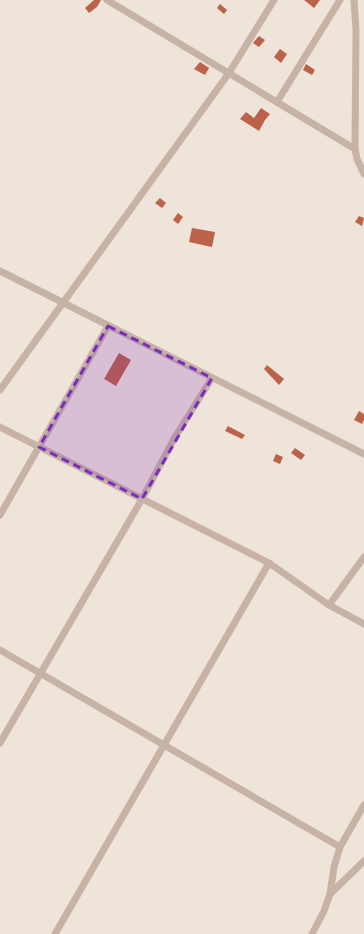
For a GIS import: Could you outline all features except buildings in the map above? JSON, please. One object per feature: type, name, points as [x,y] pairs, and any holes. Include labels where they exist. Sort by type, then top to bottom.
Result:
[{"type":"street","points":[[107,0],[355,150]]},
{"type":"street","points":[[0,390],[229,73],[274,0]]},
{"type":"street","points":[[277,102],[340,0]]},
{"type":"street","points":[[354,0],[356,31],[355,150],[357,159],[364,174]]},
{"type":"street","points":[[0,271],[364,454]]},
{"type":"street","points":[[0,514],[40,447],[108,326]]},
{"type":"street","points":[[0,743],[142,499],[175,437],[212,378]]},
{"type":"street","points":[[0,427],[269,563],[329,605],[364,624]]},
{"type":"street","points":[[329,605],[364,557]]},
{"type":"street","points":[[55,934],[269,563]]},
{"type":"street","points":[[0,650],[340,847]]},
{"type":"street","points":[[312,934],[330,894],[334,867],[340,847],[364,805]]},
{"type":"street","points":[[330,894],[364,861]]},
{"type":"highlighted area","points":[[108,326],[212,378],[142,499],[39,447]]}]
